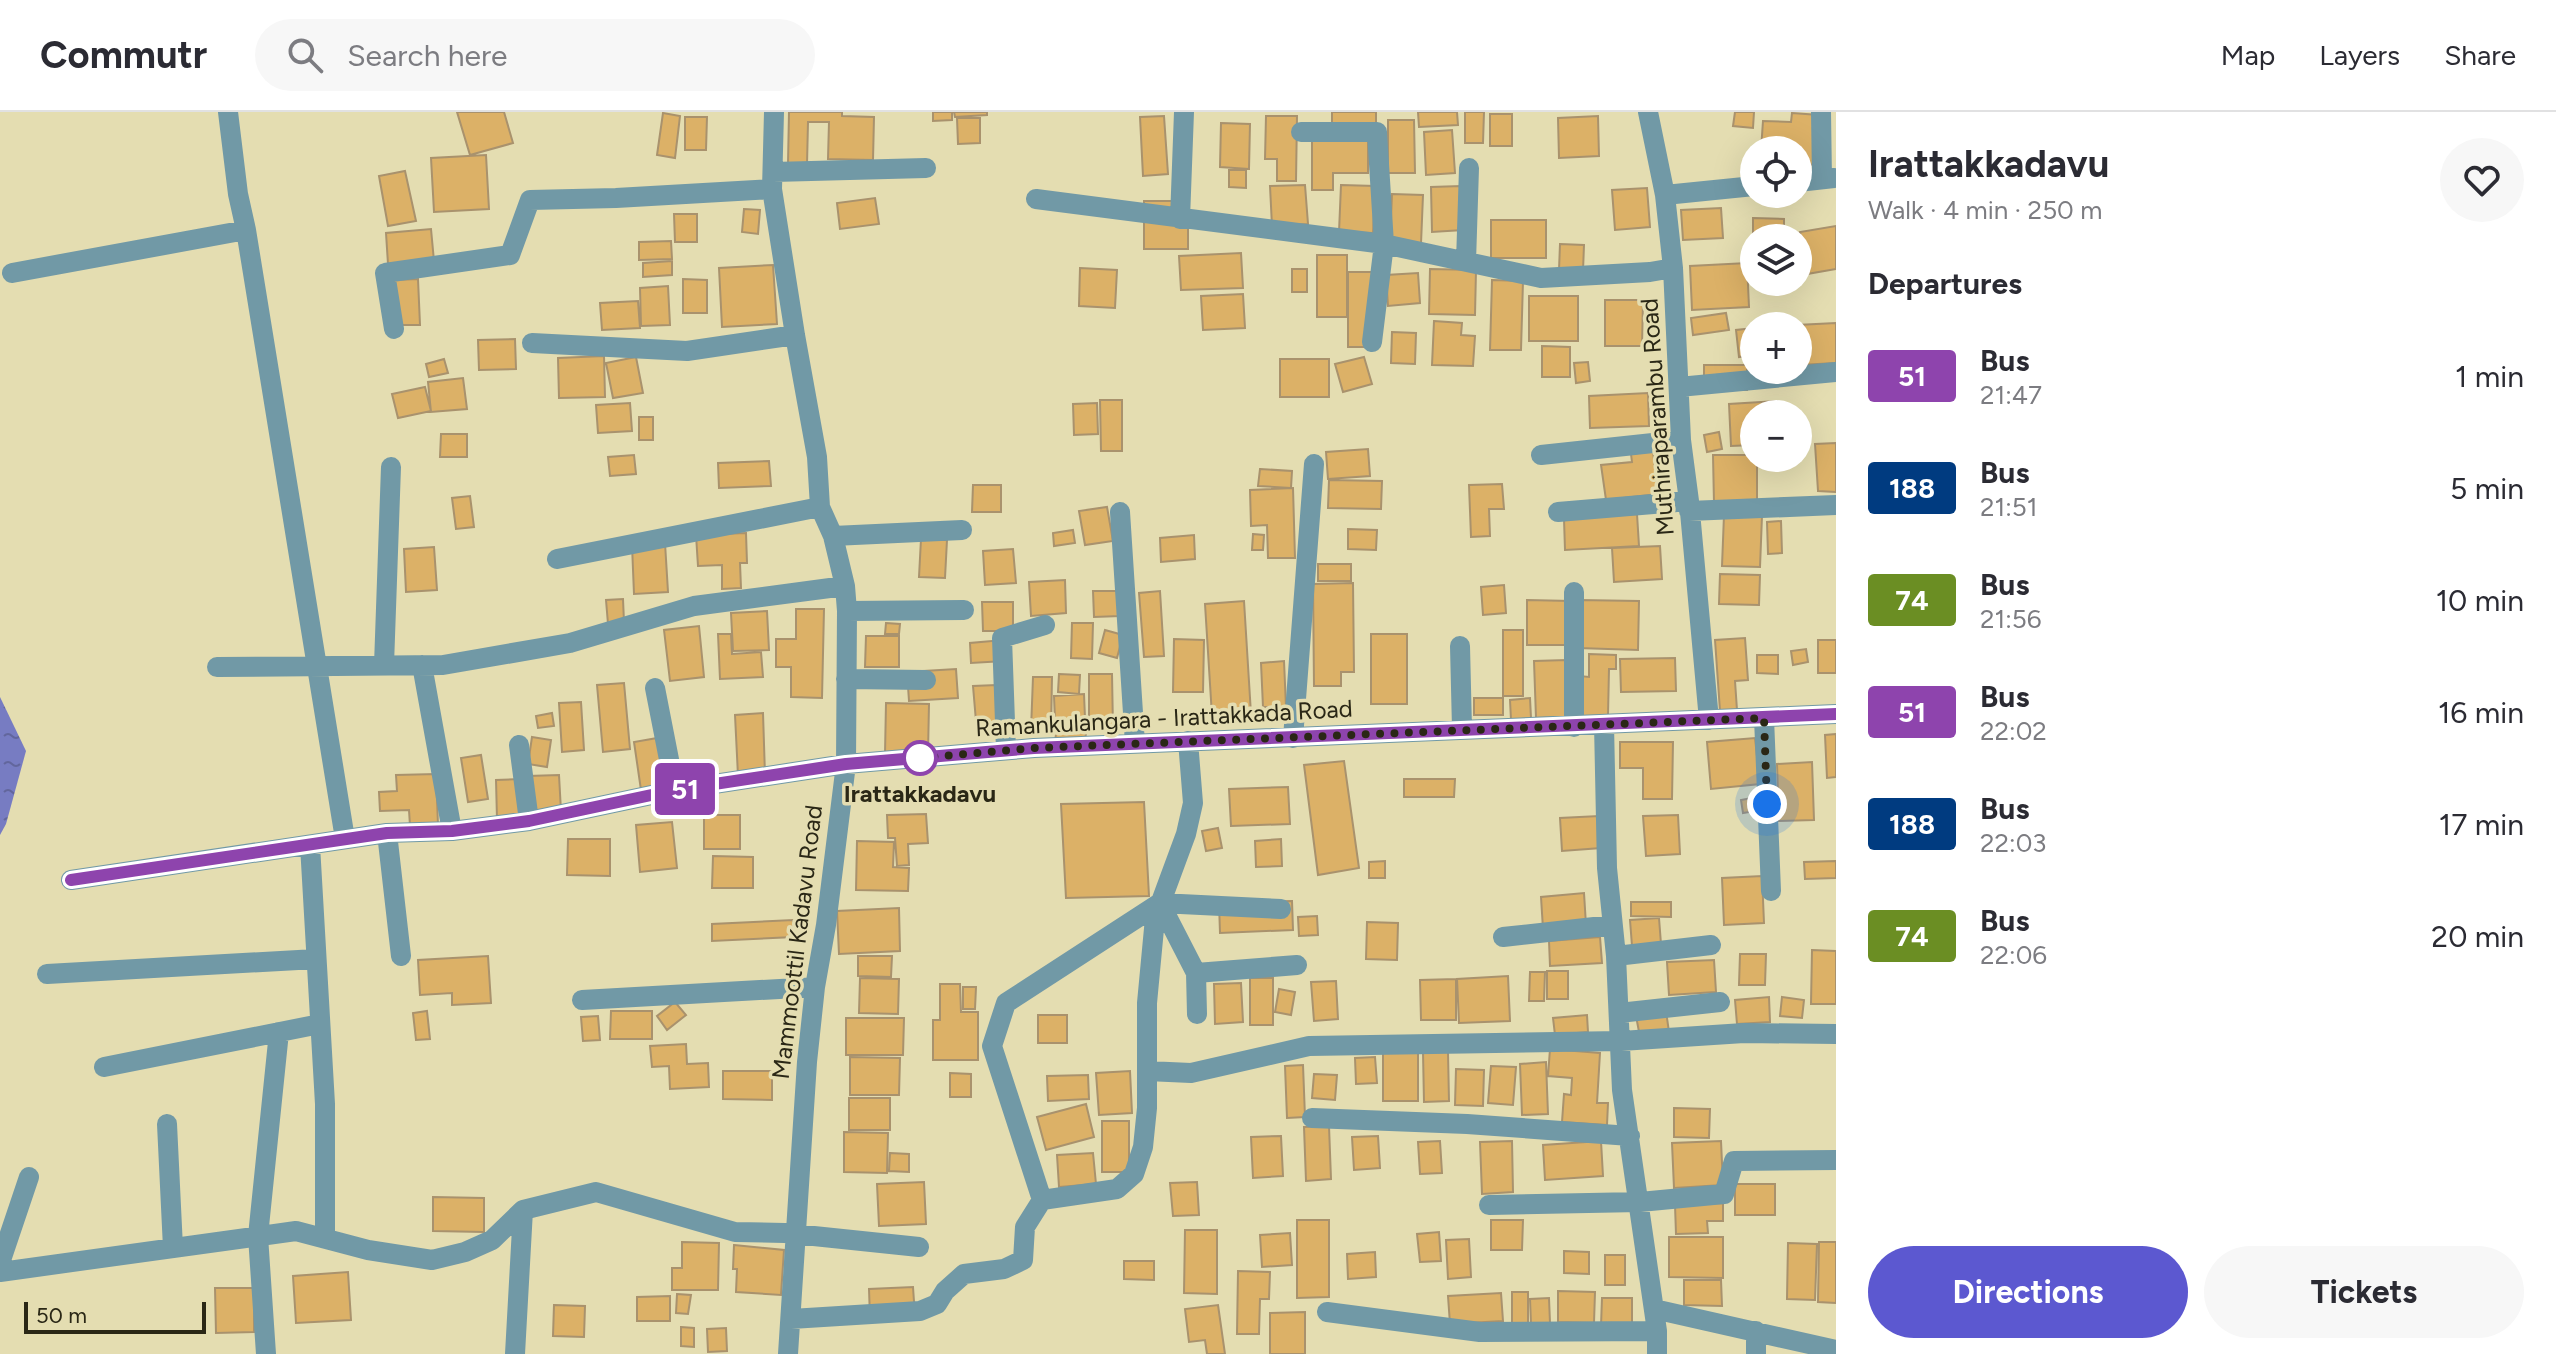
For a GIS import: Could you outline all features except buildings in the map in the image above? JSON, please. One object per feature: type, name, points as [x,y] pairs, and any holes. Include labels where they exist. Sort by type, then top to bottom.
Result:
[{"type":"street","points":[[228,112],[238,194],[345,839]]},
{"type":"street","name":"Mammoottil Kadavu Road","points":[[774,112],[772,180],[817,457],[820,507],[833,536],[845,586],[847,611],[846,764],[815,987],[806,1077],[788,1354]]},
{"type":"street","points":[[1180,219],[1184,112]]},
{"type":"street","name":"Muthiraparambu Road","points":[[1648,112],[1665,195],[1673,268],[1681,440],[1709,720]]},
{"type":"street","points":[[1821,112],[1829,178]]},
{"type":"street","points":[[1301,132],[1377,132],[1384,244],[1372,342]]},
{"type":"street","points":[[394,329],[385,273],[510,255],[530,200],[616,198],[772,180],[926,168]]},
{"type":"street","points":[[1466,262],[1469,168]]},
{"type":"street","points":[[1665,195],[1740,187]]},
{"type":"street","points":[[1036,199],[1384,244],[1541,278],[1673,268]]},
{"type":"street","points":[[12,273],[246,230]]},
{"type":"street","points":[[532,343],[687,351],[795,335]]},
{"type":"street","points":[[1679,387],[1836,372]]},
{"type":"street","points":[[1541,455],[1681,440]]},
{"type":"street","points":[[1293,738],[1314,464]]},
{"type":"street","points":[[384,665],[391,467]]},
{"type":"street","points":[[1558,512],[1689,506],[1836,505]]},
{"type":"street","points":[[557,559],[820,507]]},
{"type":"street","points":[[1120,512],[1135,744]]},
{"type":"street","points":[[833,536],[962,530]]},
{"type":"street","points":[[217,667],[443,665],[570,643],[694,606],[845,586]]},
{"type":"street","points":[[1574,592],[1574,727]]},
{"type":"street","points":[[847,611],[964,610]]},
{"type":"street","points":[[1006,750],[1002,638],[1045,625]]},
{"type":"street","points":[[1460,646],[1462,729]]},
{"type":"street","points":[[422,665],[452,831]]},
{"type":"street","points":[[846,679],[926,680]]},
{"type":"street","points":[[655,688],[675,790]]},
{"type":"street","name":"Ramankulangara - Irattakkada Road","points":[[71,880],[387,833],[452,831],[529,821],[675,790],[846,764],[1006,750],[1836,714]]},
{"type":"street","points":[[1764,718],[1771,891]]},
{"type":"street","points":[[1604,724],[1607,868],[1616,956],[1622,1090],[1640,1202],[1657,1331],[1657,1354]]},
{"type":"street","points":[[791,1319],[920,1311],[937,1304],[945,1291],[964,1274],[1004,1269],[1023,1260],[1025,1227],[1042,1200],[1117,1189],[1134,1174],[1143,1147],[1147,1003],[1155,918],[1186,834],[1193,803],[1188,741]]},
{"type":"street","points":[[519,745],[529,821]]},
{"type":"street","points":[[387,833],[401,956]]},
{"type":"street","points":[[310,845],[325,1104],[325,1239]]},
{"type":"street","points":[[1160,903],[1196,973],[1197,1014]]},
{"type":"street","points":[[1042,1200],[992,1046],[1006,1003],[1160,903],[1281,909]]},
{"type":"street","points":[[1503,937],[1612,925]]},
{"type":"street","points":[[1616,956],[1711,945]]},
{"type":"street","points":[[47,974],[316,959]]},
{"type":"street","points":[[1196,973],[1297,965]]},
{"type":"street","points":[[582,1000],[815,987]]},
{"type":"street","points":[[1619,1013],[1720,1002]]},
{"type":"street","points":[[104,1067],[320,1024]]},
{"type":"street","points":[[266,1354],[258,1236],[279,1032]]},
{"type":"street","points":[[1147,1071],[1191,1073],[1309,1046],[1621,1041],[1744,1033],[1836,1034]]},
{"type":"street","points":[[1312,1118],[1467,1124],[1630,1136]]},
{"type":"street","points":[[167,1124],[173,1248]]},
{"type":"street","points":[[1489,1205],[1640,1202],[1724,1194],[1734,1161],[1836,1160]]},
{"type":"street","points":[[0,1263],[7,1218],[29,1177]]},
{"type":"street","points":[[0,1272],[296,1231],[368,1250],[432,1260],[465,1252],[492,1240],[523,1210],[596,1192],[735,1232],[919,1247]]},
{"type":"street","points":[[515,1354],[523,1210]]},
{"type":"street","points":[[1654,1309],[1836,1350]]},
{"type":"street","points":[[1327,1312],[1480,1332],[1657,1331]]},
{"type":"street","points":[[1756,1331],[1756,1354]]},
{"type":"street","points":[[1479,1354],[1480,1332]]},
{"type":"water","points":[[0,697],[26,751],[6,824],[0,835]]},
{"type":"bus line","name":"51","points":[[71,880],[387,833],[452,831],[529,821],[675,790],[846,764],[1034,748],[1836,714]]},
{"type":"place","name":"Irattakkadavu","points":[[920,758]]},
{"type":"route","points":[[920,758],[1034,748],[1764,718],[1767,804]]}]
